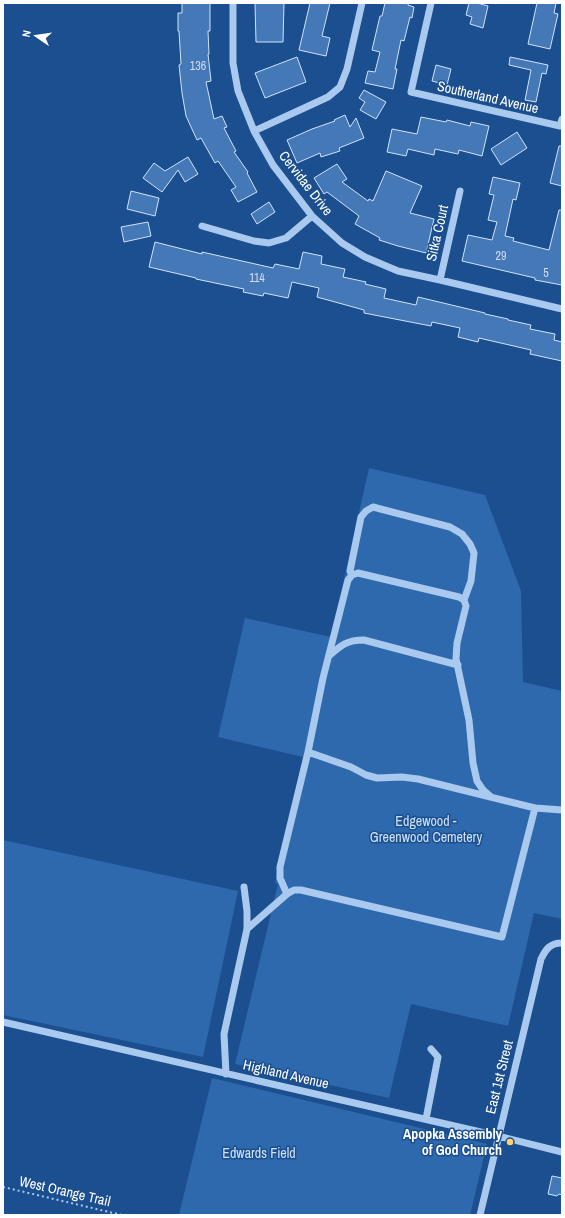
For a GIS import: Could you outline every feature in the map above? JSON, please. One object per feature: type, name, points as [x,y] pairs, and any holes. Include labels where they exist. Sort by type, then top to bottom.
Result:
[{"type":"street","name":"Cervidae Drive","points":[[233,3],[233,63],[238,91],[254,131],[273,165],[312,216],[342,243],[365,257],[398,271],[562,309]]},
{"type":"street","points":[[254,131],[328,97],[340,87],[347,68],[362,3]]},
{"type":"street","name":"Southerland Avenue","points":[[430,3],[411,92],[561,122]]},
{"type":"street","name":"Sitka Court","points":[[440,280],[460,191]]},
{"type":"street","points":[[202,226],[254,241],[269,243],[286,238],[312,216]]},
{"type":"street","points":[[352,575],[350,571],[361,518],[366,511],[373,507],[450,527],[462,534],[470,544],[474,553],[471,581],[464,600],[466,606],[456,643],[456,659],[469,720],[473,763],[477,781],[483,790],[491,796]]},
{"type":"street","points":[[287,894],[280,878],[280,867],[348,580],[352,575],[358,573],[459,597],[464,600]]},
{"type":"street","points":[[329,656],[348,642],[364,640],[458,665]]},
{"type":"street","points":[[308,752],[377,778],[402,777],[418,779],[491,796],[534,808],[562,810]]},
{"type":"street","points":[[247,929],[287,894],[294,890],[301,890],[502,937],[534,808]]},
{"type":"street","points":[[226,1074],[224,1034],[247,929],[247,911],[244,887]]},
{"type":"street","name":"East 1st Street","points":[[480,1215],[541,959],[547,947],[562,942]]},
{"type":"street","name":"Highland Avenue","points":[[3,1022],[426,1119],[562,1152]]},
{"type":"street","points":[[426,1119],[438,1057],[432,1049]]},
{"type":"path","name":"West Orange Trail","points":[[3,1187],[122,1215]]},
{"type":"green space","name":"Edgewood - Greenwood Cemetery","points":[[369,468],[485,495],[521,591],[523,682],[562,691],[562,919],[534,913],[508,1026],[411,1004],[389,1098],[235,1064],[278,884],[275,883],[303,757],[218,737],[245,618],[331,637]]},
{"type":"green space","points":[[3,840],[238,891],[203,1057],[3,1015]]},
{"type":"green space","name":"Edwards Field","points":[[212,1078],[487,1144],[470,1215],[179,1215]]},
{"type":"building","points":[[182,3],[210,3],[208,54],[211,81],[206,82],[214,119],[222,116],[227,127],[224,128],[236,151],[234,152],[248,172],[247,173],[257,192],[238,202],[231,190],[236,187],[218,161],[215,163],[201,138],[197,140],[186,116],[179,65],[181,64],[178,13],[182,13]]},
{"type":"building","points":[[255,3],[284,3],[283,42],[256,42]]},
{"type":"building","points":[[310,3],[330,3],[322,36],[330,38],[326,56],[299,50]]},
{"type":"building","points":[[385,3],[408,3],[408,5],[414,7],[404,41],[401,40],[395,69],[397,69],[393,89],[365,83],[368,71],[375,72],[380,52],[372,50],[380,16],[382,16]]},
{"type":"building","points":[[469,3],[477,3],[488,6],[483,28],[470,24],[472,17],[466,15]]},
{"type":"building","points":[[537,3],[556,3],[554,13],[558,14],[550,49],[528,44]]},
{"type":"building","points":[[297,57],[306,82],[265,98],[255,73]]},
{"type":"building","points":[[510,57],[548,65],[546,74],[542,73],[536,102],[525,100],[531,70],[509,65]]},
{"type":"building","points":[[436,65],[451,69],[447,85],[432,81]]},
{"type":"building","points":[[364,90],[386,102],[376,119],[360,110],[365,102],[359,98]]},
{"type":"building","points":[[345,115],[350,127],[356,118],[364,138],[339,148],[340,151],[321,157],[320,153],[297,163],[287,140],[335,121],[334,120]]},
{"type":"building","points":[[421,117],[446,122],[447,120],[470,126],[471,122],[489,126],[482,156],[459,150],[458,154],[435,149],[434,155],[408,149],[406,156],[387,152],[392,129],[417,134]]},
{"type":"building","points":[[517,132],[527,148],[501,165],[491,149]]},
{"type":"building","points":[[559,146],[562,146],[562,186],[550,183]]},
{"type":"building","points":[[188,157],[198,174],[185,182],[178,170],[162,192],[143,178],[154,163],[165,171]]},
{"type":"building","points":[[337,164],[347,179],[342,182],[368,201],[369,199],[373,201],[386,171],[422,186],[410,213],[434,219],[426,253],[379,240],[380,238],[355,224],[359,216],[327,192],[324,194],[314,178]]},
{"type":"building","points":[[493,177],[520,183],[516,200],[513,199],[505,236],[514,238],[513,241],[549,250],[559,210],[562,210],[562,285],[535,280],[535,278],[462,261],[468,235],[492,240],[497,222],[488,220],[494,195],[489,194]]},
{"type":"building","points":[[131,191],[159,198],[155,216],[127,209]]},
{"type":"building","points":[[269,202],[275,212],[257,224],[251,214]]},
{"type":"building","points":[[148,222],[151,236],[124,242],[121,227]]},
{"type":"building","points":[[155,242],[202,254],[202,252],[273,268],[275,264],[299,269],[303,252],[322,256],[321,264],[345,269],[343,277],[366,282],[365,284],[386,289],[384,298],[416,305],[418,297],[531,325],[530,329],[555,334],[554,340],[562,342],[562,361],[530,354],[531,350],[479,338],[478,342],[458,337],[460,328],[432,322],[431,326],[364,313],[364,310],[317,297],[319,288],[292,282],[288,298],[264,293],[263,296],[243,292],[244,289],[149,267]]},
{"type":"building","points":[[552,1176],[562,1178],[562,1195],[559,1194],[557,1196],[548,1194]]},
{"type":"place","name":"Apopka Assembly of God Church","points":[[510,1142]]}]
